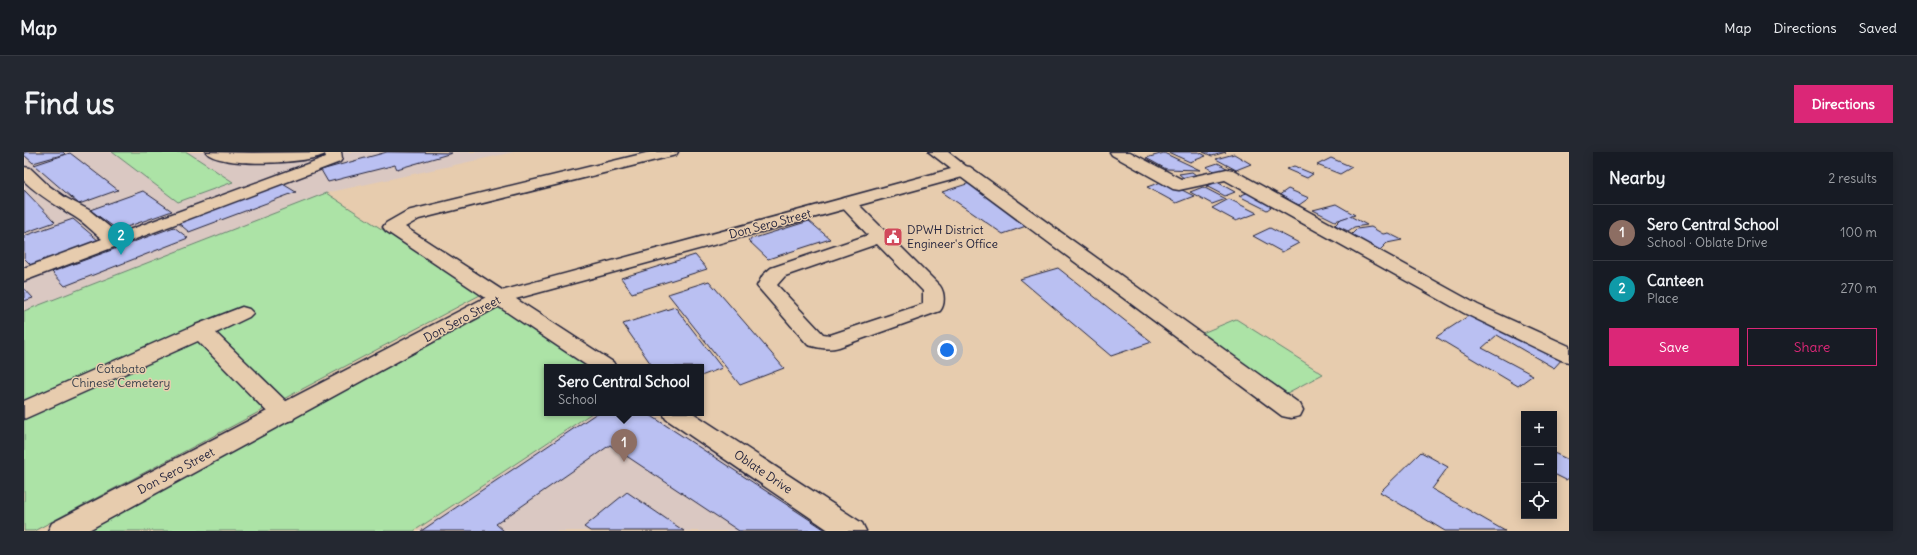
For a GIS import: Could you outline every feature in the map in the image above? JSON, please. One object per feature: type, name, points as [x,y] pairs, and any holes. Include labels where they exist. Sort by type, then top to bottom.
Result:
[{"type":"street","points":[[214,152],[240,157],[268,157],[320,152]]},
{"type":"street","points":[[24,276],[334,159],[333,152]]},
{"type":"street","points":[[601,364],[501,297],[392,227],[413,215],[670,152]]},
{"type":"street","points":[[937,152],[1291,410]]},
{"type":"street","points":[[1118,152],[1179,185],[1227,174],[1471,309],[1569,354]]},
{"type":"street","name":"Don Sero Street","points":[[62,531],[501,297],[964,171]]},
{"type":"street","points":[[24,172],[43,190],[60,202],[83,214],[115,241]]},
{"type":"street","points":[[847,203],[933,290],[933,307],[831,342],[816,340],[767,286],[770,279],[778,272],[880,237]]},
{"type":"street","points":[[24,411],[242,313]]},
{"type":"street","points":[[201,331],[284,414]]},
{"type":"street","name":"Oblate Drive","points":[[680,416],[852,531]]},
{"type":"shaded area","points":[[24,152],[514,152],[326,193],[24,311]]},
{"type":"shaded area","points":[[589,416],[656,416],[834,531],[417,531]]},
{"type":"green space","points":[[112,152],[187,152],[233,182],[178,202]]},
{"type":"green space","name":"Cotabato Chinese Cemetery","points":[[326,193],[482,294],[34,531],[24,531],[24,311]]},
{"type":"green space","points":[[502,306],[589,364],[544,364],[544,416],[587,416],[414,531],[85,531]]},
{"type":"green space","points":[[1236,319],[1323,374],[1287,393],[1200,334]]},
{"type":"building","points":[[24,152],[63,152],[65,154],[33,163],[24,155]]},
{"type":"building","points":[[387,152],[452,153],[397,169],[395,165],[328,182],[321,170]]},
{"type":"building","points":[[1168,152],[1199,152],[1206,156],[1190,162]]},
{"type":"building","points":[[1203,152],[1226,152],[1212,156]]},
{"type":"building","points":[[70,153],[118,190],[79,204],[34,165]]},
{"type":"building","points":[[1164,153],[1200,170],[1166,169],[1146,158]]},
{"type":"building","points":[[1234,154],[1251,164],[1236,170],[1216,159]]},
{"type":"building","points":[[1331,158],[1352,167],[1340,174],[1317,165]]},
{"type":"building","points":[[1218,163],[1230,170],[1219,173],[1206,167]]},
{"type":"building","points":[[1294,166],[1313,174],[1307,178],[1286,169]]},
{"type":"building","points":[[1192,172],[1200,178],[1186,180],[1179,174]]},
{"type":"building","points":[[1164,181],[1194,196],[1176,203],[1147,187]]},
{"type":"building","points":[[973,182],[1035,223],[1003,234],[942,192]]},
{"type":"building","points":[[1217,182],[1235,192],[1225,196],[1206,186]]},
{"type":"building","points":[[281,183],[296,192],[189,232],[176,221]]},
{"type":"building","points":[[1203,187],[1226,199],[1212,204],[1190,192]]},
{"type":"building","points":[[1288,189],[1309,198],[1299,205],[1278,196]]},
{"type":"building","points":[[24,190],[55,222],[24,233]]},
{"type":"building","points":[[143,191],[172,211],[118,230],[90,210]]},
{"type":"building","points":[[1249,192],[1275,204],[1267,210],[1239,196]]},
{"type":"building","points":[[1229,199],[1257,213],[1236,221],[1212,208]]},
{"type":"building","points":[[1336,204],[1355,215],[1335,221],[1313,210]]},
{"type":"building","points":[[1350,216],[1367,225],[1354,227],[1348,231],[1335,225],[1341,219]]},
{"type":"building","points":[[73,219],[99,241],[32,266],[24,258],[24,236]]},
{"type":"building","points":[[809,221],[830,239],[768,259],[748,240]]},
{"type":"building","points":[[174,227],[188,238],[65,286],[52,272]]},
{"type":"building","points":[[1371,227],[1383,234],[1388,233],[1402,240],[1387,243],[1378,252],[1351,235],[1357,229]]},
{"type":"building","points":[[1270,228],[1299,243],[1282,252],[1253,236]]},
{"type":"building","points":[[695,255],[707,269],[632,293],[621,278]]},
{"type":"building","points":[[1058,268],[1152,342],[1111,356],[1020,279]]},
{"type":"building","points":[[709,281],[784,368],[740,385],[668,294]]},
{"type":"building","points":[[24,288],[33,298],[24,301]]},
{"type":"building","points":[[675,307],[722,368],[704,375],[704,364],[651,364],[623,324]]},
{"type":"building","points":[[1470,315],[1563,358],[1554,368],[1497,335],[1482,348],[1533,375],[1518,386],[1436,337]]},
{"type":"building","points":[[593,416],[652,416],[827,531],[739,531],[610,445],[496,524],[504,531],[421,531]]},
{"type":"building","points":[[1421,452],[1448,467],[1432,489],[1505,531],[1445,531],[1380,492]]},
{"type":"building","points":[[1557,454],[1569,460],[1569,478],[1566,480],[1557,476]]},
{"type":"building","points":[[627,492],[684,531],[590,531],[584,527]]},
{"type":"place","name":"DPWH District Engineer's Office","points":[[893,237]]},
{"type":"place","name":"Canteen","points":[[121,255]]},
{"type":"place","name":"Sero Central School","points":[[624,462]]}]
